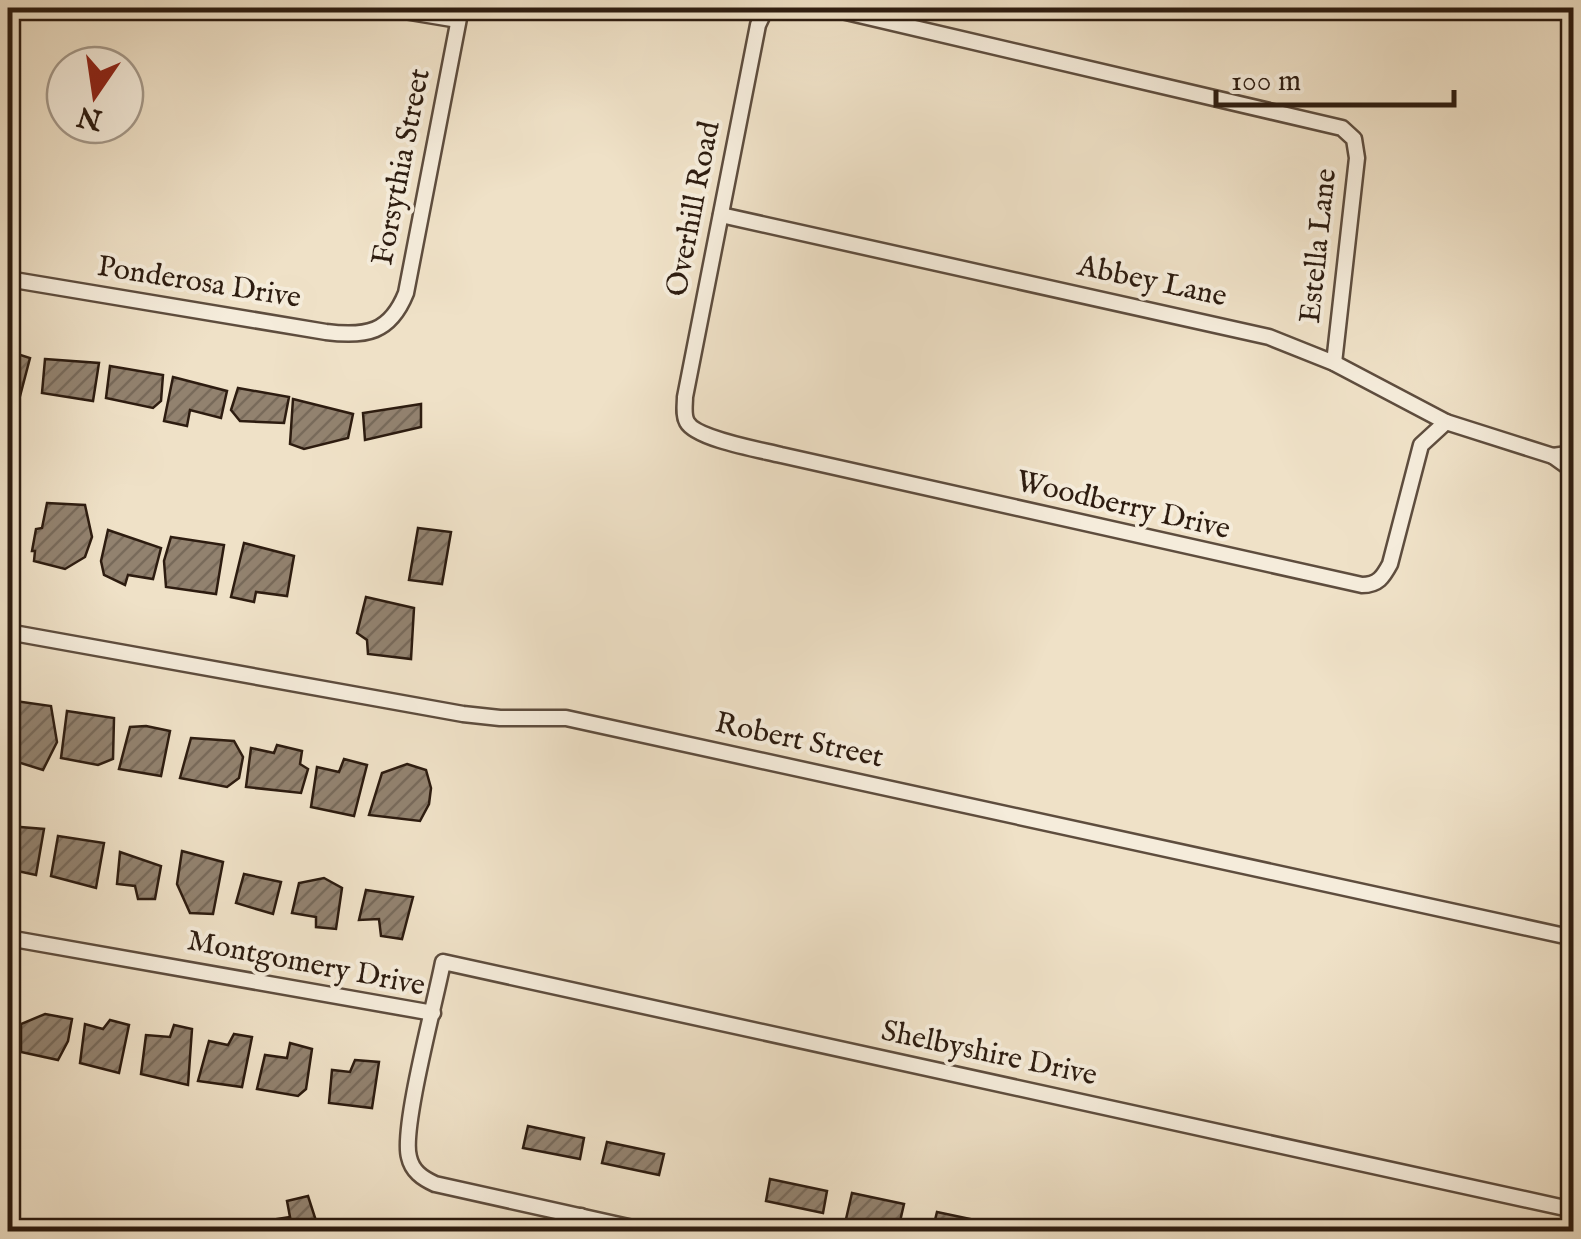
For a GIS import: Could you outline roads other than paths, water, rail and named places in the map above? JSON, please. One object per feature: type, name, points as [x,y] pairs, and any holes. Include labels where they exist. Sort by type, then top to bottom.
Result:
[{"type":"street","points":[[386,8],[459,14]]},
{"type":"street","name":"Overhill Road","points":[[687,423],[685,397],[758,25],[766,8]]},
{"type":"street","name":"Estella Lane","points":[[829,8],[1342,128],[1354,139],[1357,158],[1334,363]]},
{"type":"street","name":"Forsythia Street","points":[[380,328],[394,317],[406,293],[459,14]]},
{"type":"street","name":"Abbey Lane","points":[[721,216],[1224,326],[1297,346],[1446,422],[1553,456],[1574,471]]},
{"type":"street","name":"Ponderosa Drive","points":[[8,280],[326,332],[356,335],[380,328]]},
{"type":"street","name":"Woodberry Drive","points":[[687,423],[705,435],[781,456],[1362,586],[1376,583],[1390,564],[1422,445],[1446,422]]},
{"type":"street","name":"Abbey Lane","points":[[1553,456],[1574,452]]},
{"type":"street","name":"Robert Street","points":[[8,632],[463,714],[566,718],[1574,938]]},
{"type":"street","name":"Montgomery Drive","points":[[8,938],[433,1013],[407,1137],[409,1161],[422,1178],[650,1232]]},
{"type":"street","name":"Shelbyshire Drive","points":[[433,1013],[443,962],[1574,1210]]},
{"type":"street","points":[[577,1232],[580,1216]]}]
